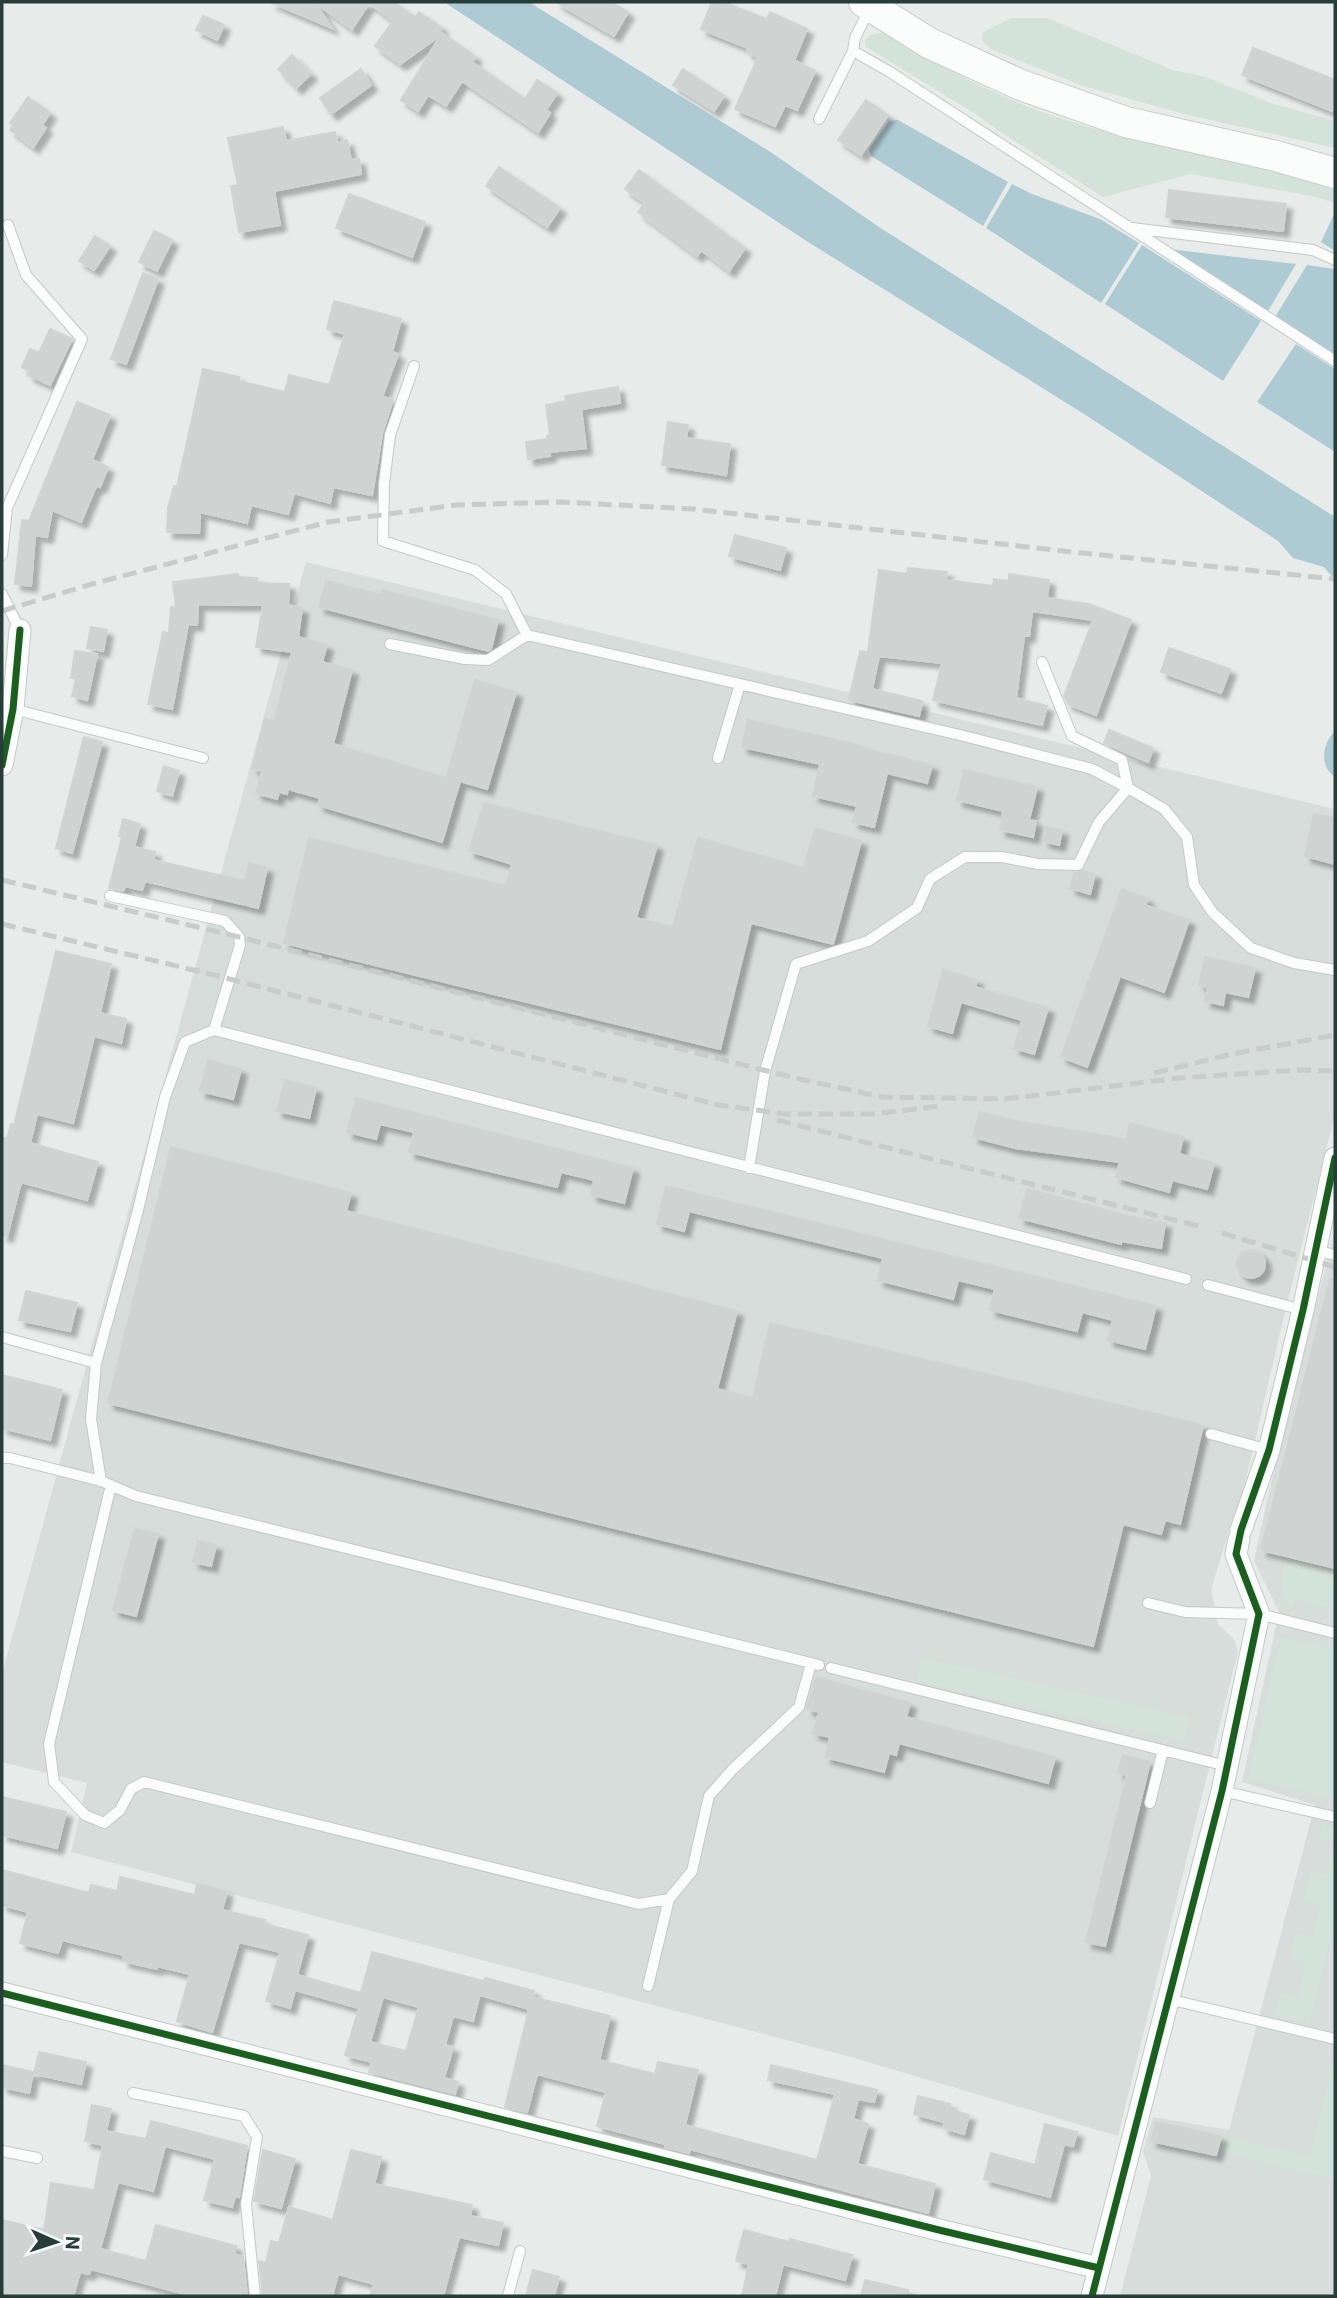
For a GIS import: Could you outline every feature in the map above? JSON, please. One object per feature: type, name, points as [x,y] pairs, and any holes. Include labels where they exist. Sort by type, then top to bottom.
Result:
[{"type":"main road","points":[[868,4],[929,43],[1020,85],[1126,122],[1276,156],[1335,173]]},
{"type":"street","points":[[2,765],[13,709],[20,630]]},
{"type":"street","points":[[1092,2296],[1222,1791],[1259,1615],[1236,1554],[1240,1534],[1269,1450],[1303,1310],[1325,1252],[1335,1158]]},
{"type":"street","points":[[2,1993],[926,2227],[1099,2268]]},
{"type":"lane","points":[[819,119],[853,51],[868,4]]},
{"type":"lane","points":[[853,51],[901,79],[1335,362]]},
{"type":"lane","points":[[2,555],[7,508],[82,339],[26,275],[8,225]]},
{"type":"lane","points":[[1130,228],[1313,250],[1335,260]]},
{"type":"lane","points":[[414,366],[390,435],[384,484],[383,541],[475,570],[506,594],[527,635]]},
{"type":"lane","points":[[2,594],[20,630]]},
{"type":"lane","points":[[390,644],[465,659],[488,660],[527,635],[1092,768],[1164,809],[1187,837],[1194,885],[1213,913],[1251,948],[1294,963],[1335,970]]},
{"type":"lane","points":[[1042,662],[1072,736],[1122,760],[1128,788]]},
{"type":"lane","points":[[718,758],[740,684]]},
{"type":"lane","points":[[13,709],[203,758]]},
{"type":"lane","points":[[749,1168],[765,1071],[796,964],[868,941],[917,908],[930,879],[965,857],[1002,857],[1038,864],[1078,865],[1099,822],[1128,788]]},
{"type":"lane","points":[[110,896],[225,921],[239,937],[240,945],[214,1030]]},
{"type":"lane","points":[[669,1899],[639,1904],[144,1782],[131,1788],[120,1810],[104,1822],[85,1815],[54,1782],[49,1744],[106,1483],[91,1419],[96,1363],[169,1086],[185,1042],[214,1030],[1186,1279]]},
{"type":"lane","points":[[1208,1285],[1303,1310]]},
{"type":"lane","points":[[2,1337],[96,1363]]},
{"type":"lane","points":[[1211,1434],[1269,1450]]},
{"type":"lane","points":[[2,1458],[106,1483],[136,1496],[1227,1766]]},
{"type":"lane","points":[[1148,1603],[1185,1612],[1259,1615],[1335,1633]]},
{"type":"lane","points":[[648,1986],[669,1899],[692,1871],[709,1796],[732,1770],[799,1707],[820,1666]]},
{"type":"lane","points":[[1150,1802],[1163,1750]]},
{"type":"lane","points":[[1222,1791],[1335,1817]]},
{"type":"lane","points":[[1168,1999],[1335,2039]]},
{"type":"lane","points":[[133,2093],[244,2116],[257,2137],[246,2204],[255,2296]]},
{"type":"lane","points":[[2,2151],[37,2158]]},
{"type":"lane","points":[[508,2296],[520,2251]]},
{"type":"shaded area","points":[[1011,18],[1047,18],[1173,70],[1206,77],[1271,103],[1335,121],[1335,148],[1184,114],[1083,86],[990,49],[982,40],[983,32]]},
{"type":"shaded area","points":[[884,32],[971,81],[1026,106],[1140,141],[1335,185],[1335,203],[1316,197],[1191,174],[1103,197],[979,116],[866,47],[865,40],[870,35]]},
{"type":"shaded area","points":[[306,562],[1335,809],[1335,1114],[1242,1497],[1233,1517],[1211,1590],[1218,1625],[1233,1638],[1238,1651],[1118,2136],[851,2057],[71,1852],[87,1783],[2,1762],[2,1674]]},
{"type":"shaded area","points":[[1335,1229],[1335,2296],[1120,2296],[1151,2176],[1143,2151],[1153,2117],[1229,2130],[1315,1805],[1242,1782],[1279,1612],[1254,1561]]},
{"type":"shaded area","points":[[1285,1559],[1335,1572],[1335,1609],[1296,1599],[1291,1609],[1284,1597],[1282,1586]]},
{"type":"shaded area","points":[[1281,1637],[1335,1649],[1335,1799],[1248,1779]]},
{"type":"shaded area","points":[[921,1658],[1189,1717],[1184,1741],[916,1681]]},
{"type":"shaded area","points":[[1322,1825],[1335,1828],[1335,1842],[1319,1838]]},
{"type":"shaded area","points":[[1335,1843],[1335,1919],[1310,2023],[1276,2015],[1281,1993],[1298,1996],[1306,1962],[1290,1959],[1296,1933],[1312,1937],[1320,1905],[1304,1900],[1311,1872],[1327,1875]]},
{"type":"shaded area","points":[[1335,2051],[1335,2179],[1220,2152],[1224,2137],[1310,2156]]},
{"type":"water","points":[[444,2],[529,2],[769,151],[879,227],[1335,517],[1335,580],[1324,567],[1293,558],[1278,541],[1084,414],[808,242]]},
{"type":"water","points":[[898,120],[1008,182],[983,226],[871,156],[869,149],[889,121]]},
{"type":"water","points":[[1012,184],[1100,219],[1139,243],[1101,303],[986,228]]},
{"type":"water","points":[[1335,214],[1335,251],[1321,242]]},
{"type":"water","points":[[1142,245],[1261,321],[1223,381],[1105,304]]},
{"type":"water","points":[[1168,249],[1296,264],[1268,311]]},
{"type":"water","points":[[1307,265],[1335,269],[1335,355],[1275,317]]},
{"type":"water","points":[[1296,344],[1335,369],[1335,452],[1257,402]]},
{"type":"water","points":[[1335,731],[1335,777],[1326,767],[1324,755],[1327,742]]},
{"type":"building","points":[[270,2],[393,2],[415,17],[419,12],[442,28],[439,31],[476,57],[472,62],[525,99],[537,80],[557,93],[546,110],[550,113],[538,132],[462,81],[446,106],[428,95],[418,111],[401,100],[441,35],[400,64],[375,46],[393,21],[369,3],[352,29],[315,3],[332,28]]},
{"type":"building","points":[[556,2],[611,2],[628,12],[614,36]]},
{"type":"building","points":[[712,2],[723,2],[767,19],[770,12],[807,29],[794,60],[815,71],[797,110],[785,105],[775,126],[735,109],[758,57],[747,52],[748,48],[701,29]]},
{"type":"building","points":[[203,16],[224,25],[217,40],[196,30]]},
{"type":"building","points":[[1253,48],[1335,80],[1335,102],[1332,111],[1242,75]]},
{"type":"building","points":[[292,55],[311,74],[296,88],[278,69]]},
{"type":"building","points":[[361,69],[371,85],[331,114],[320,98]]},
{"type":"building","points":[[683,69],[724,96],[714,111],[673,85]]},
{"type":"building","points":[[28,97],[50,113],[42,125],[46,128],[33,147],[10,130],[13,125],[10,123]]},
{"type":"building","points":[[866,100],[888,115],[861,155],[838,140]]},
{"type":"building","points":[[283,127],[286,141],[335,132],[337,143],[347,140],[351,160],[359,159],[361,174],[274,191],[280,225],[239,232],[231,186],[238,185],[228,138]]},
{"type":"building","points":[[499,167],[560,208],[547,227],[486,186]]},
{"type":"building","points":[[639,170],[745,248],[729,271],[701,250],[697,256],[638,212],[645,203],[625,189]]},
{"type":"building","points":[[1169,190],[1286,204],[1283,231],[1166,217]]},
{"type":"building","points":[[349,194],[425,222],[412,257],[336,228]]},
{"type":"building","points":[[154,231],[172,240],[157,271],[139,262]]},
{"type":"building","points":[[95,236],[110,246],[94,270],[79,261]]},
{"type":"building","points":[[143,273],[158,279],[126,364],[111,359]]},
{"type":"building","points":[[334,301],[401,319],[392,352],[398,354],[382,397],[393,399],[382,434],[372,495],[333,487],[330,503],[294,493],[288,514],[251,505],[247,523],[200,512],[199,533],[167,532],[168,508],[174,486],[177,487],[203,369],[285,392],[289,375],[329,385],[345,334],[327,329]]},
{"type":"building","points":[[50,329],[72,339],[50,385],[28,375],[30,371],[22,367],[30,349],[39,353]]},
{"type":"building","points":[[618,387],[620,403],[581,409],[586,448],[550,452],[548,444],[550,456],[528,459],[526,442],[547,439],[550,435],[546,405],[566,401],[565,396]]},
{"type":"building","points":[[77,402],[110,415],[92,460],[108,467],[100,487],[96,486],[81,522],[52,510],[47,537],[35,535],[31,586],[15,584],[22,520],[29,521]]},
{"type":"building","points":[[668,422],[688,425],[686,438],[730,444],[726,475],[662,465]]},
{"type":"building","points":[[735,535],[786,548],[780,570],[729,556]]},
{"type":"building","points":[[908,568],[947,572],[946,580],[993,586],[994,579],[1009,581],[1009,574],[1049,580],[1047,598],[1089,604],[1131,620],[1096,715],[1068,704],[1064,696],[1093,620],[1032,611],[1029,636],[1024,636],[1016,698],[1047,706],[1042,725],[933,700],[942,663],[879,656],[872,689],[922,701],[919,716],[849,700],[860,651],[868,652],[879,570],[907,574]]},
{"type":"building","points":[[238,574],[238,577],[257,578],[257,583],[289,584],[288,605],[302,608],[298,637],[327,645],[322,662],[352,670],[333,744],[446,778],[475,680],[516,692],[487,789],[460,781],[442,842],[318,805],[320,798],[288,789],[287,794],[279,792],[277,799],[256,793],[262,771],[252,768],[265,719],[274,722],[292,652],[256,647],[263,605],[198,604],[197,625],[188,624],[172,709],[148,704],[163,632],[169,633],[171,607],[176,608],[173,582]]},
{"type":"building","points":[[326,581],[381,595],[382,590],[498,620],[491,649],[488,651],[319,607]]},
{"type":"building","points":[[91,627],[107,630],[103,651],[87,648]]},
{"type":"building","points":[[1169,648],[1230,669],[1221,693],[1161,672]]},
{"type":"building","points":[[75,651],[97,654],[87,700],[72,696],[76,679],[71,678]]},
{"type":"building","points":[[748,720],[932,765],[927,783],[887,773],[874,827],[853,822],[857,806],[813,796],[820,764],[742,747]]},
{"type":"building","points":[[1109,730],[1153,748],[1148,762],[1104,743]]},
{"type":"building","points":[[84,737],[102,742],[72,853],[56,848]]},
{"type":"building","points":[[164,766],[179,771],[172,796],[157,791]]},
{"type":"building","points":[[964,770],[1037,787],[1029,820],[1036,821],[1033,837],[1000,830],[1003,811],[957,800]]},
{"type":"building","points":[[484,803],[657,845],[636,918],[673,927],[698,838],[804,868],[815,828],[861,841],[833,944],[751,923],[720,1049],[284,943],[309,838],[506,886],[512,864],[469,851]]},
{"type":"building","points":[[1314,814],[1335,818],[1335,864],[1305,856]]},
{"type":"building","points":[[123,819],[140,824],[134,847],[155,852],[153,860],[245,881],[249,863],[267,868],[258,908],[145,881],[142,890],[125,886],[123,891],[109,888],[122,837],[119,836]]},
{"type":"building","points":[[1046,827],[1062,830],[1059,845],[1043,841]]},
{"type":"building","points":[[1083,871],[1095,874],[1090,894],[1070,888],[1074,873]]},
{"type":"building","points":[[1122,889],[1148,899],[1145,905],[1189,920],[1164,992],[1120,976],[1087,1067],[1061,1057]]},
{"type":"building","points":[[56,951],[111,964],[100,1013],[126,1019],[121,1043],[94,1036],[73,1123],[37,1114],[30,1143],[98,1162],[87,1200],[21,1182],[7,1236],[2,1235],[2,1137],[7,1139],[11,1124],[14,1125]]},
{"type":"building","points":[[1205,957],[1255,968],[1248,997],[1225,992],[1223,1005],[1205,1001],[1208,987],[1199,985]]},
{"type":"building","points":[[943,970],[977,980],[975,987],[1048,1008],[1034,1054],[1014,1048],[1022,1020],[961,1002],[952,1033],[928,1026]]},
{"type":"building","points":[[208,1060],[241,1069],[233,1099],[200,1091]]},
{"type":"building","points":[[285,1080],[316,1088],[309,1118],[277,1111]]},
{"type":"building","points":[[356,1098],[633,1168],[624,1203],[591,1195],[594,1180],[561,1172],[557,1187],[409,1152],[414,1132],[380,1124],[376,1139],[347,1132]]},
{"type":"building","points":[[980,1112],[1021,1122],[1126,1139],[1130,1123],[1183,1137],[1179,1154],[1214,1163],[1207,1189],[1172,1180],[1169,1192],[1116,1177],[1120,1162],[1015,1148],[973,1137]]},
{"type":"building","points":[[171,1147],[351,1193],[346,1211],[737,1311],[717,1389],[753,1398],[770,1323],[1203,1425],[1180,1524],[1165,1520],[1161,1534],[1123,1524],[1093,1646],[108,1403]]},
{"type":"building","points":[[666,1186],[1156,1306],[1145,1349],[1108,1340],[1113,1320],[1082,1312],[1077,1331],[990,1310],[995,1289],[958,1280],[953,1299],[878,1280],[883,1258],[689,1211],[684,1231],[657,1224]]},
{"type":"building","points":[[1027,1189],[1165,1223],[1161,1248],[1121,1241],[1121,1244],[1019,1218]]},
{"type":"building","points":[[1251,1250],[1261,1254],[1265,1264],[1261,1274],[1251,1278],[1241,1274],[1237,1264],[1241,1254]]},
{"type":"building","points":[[1330,1279],[1335,1279],[1335,1568],[1261,1550]]},
{"type":"building","points":[[26,1291],[77,1303],[70,1331],[19,1320]]},
{"type":"building","points":[[2,1375],[62,1390],[50,1440],[2,1428]]},
{"type":"building","points":[[135,1528],[158,1534],[136,1616],[113,1610]]},
{"type":"building","points":[[198,1541],[216,1545],[211,1566],[193,1562]]},
{"type":"building","points":[[816,1677],[910,1703],[906,1717],[1055,1757],[1048,1783],[899,1743],[896,1755],[889,1753],[884,1772],[825,1757],[830,1737],[813,1733],[819,1712],[807,1709]]},
{"type":"building","points":[[1123,1755],[1150,1762],[1105,1946],[1086,1942],[1127,1775],[1118,1773]]},
{"type":"building","points":[[2,1797],[66,1812],[57,1848],[2,1835]]},
{"type":"building","points":[[2,1870],[89,1893],[91,1885],[117,1891],[120,1877],[195,1895],[197,1884],[227,1891],[222,1910],[265,1920],[264,1924],[308,1935],[297,1975],[361,1993],[372,1952],[483,1981],[473,2021],[453,2016],[445,2045],[453,2047],[444,2078],[458,2082],[455,2094],[369,2072],[372,2062],[345,2055],[359,2008],[295,1990],[290,2008],[266,2001],[280,1952],[239,1942],[212,2032],[177,2021],[190,1974],[123,1961],[124,1955],[62,1940],[58,1953],[20,1943],[28,1912],[2,1905]],"holes":[[[383,1997],[419,2007],[406,2051],[370,2042]]]},
{"type":"building","points":[[485,1978],[534,1991],[532,1997],[610,2016],[599,2060],[655,2074],[658,2062],[698,2070],[685,2125],[817,2160],[835,2094],[768,2080],[771,2065],[877,2090],[874,2102],[858,2099],[853,2119],[868,2124],[857,2164],[935,2184],[928,2213],[690,2149],[689,2153],[665,2147],[665,2144],[597,2126],[606,2092],[537,2074],[527,2112],[505,2107],[529,2009],[480,1995]]},
{"type":"building","points":[[39,2052],[86,2062],[81,2084],[34,2074]]},
{"type":"building","points":[[2,2065],[33,2072],[29,2093],[2,2087]]},
{"type":"building","points":[[918,2096],[950,2104],[944,2122],[914,2114]]},
{"type":"building","points":[[92,2105],[111,2109],[106,2131],[146,2139],[151,2121],[247,2146],[239,2197],[235,2196],[232,2207],[204,2200],[215,2159],[165,2146],[153,2191],[118,2182],[100,2249],[146,2261],[156,2225],[236,2246],[234,2254],[243,2257],[247,2296],[184,2296],[185,2294],[91,2269],[89,2274],[80,2272],[73,2296],[2,2296],[2,2220],[44,2230],[51,2183],[94,2190],[103,2145],[85,2141]]},
{"type":"building","points":[[948,2109],[969,2115],[964,2134],[943,2128]]},
{"type":"building","points":[[1156,2122],[1221,2136],[1216,2155],[1151,2141]]},
{"type":"building","points":[[1045,2124],[1077,2132],[1073,2146],[1064,2144],[1050,2197],[984,2179],[991,2153],[1035,2165]]},
{"type":"building","points":[[263,2150],[295,2159],[281,2208],[254,2201]]},
{"type":"building","points":[[351,2150],[381,2157],[374,2184],[472,2205],[470,2216],[503,2223],[498,2245],[459,2237],[443,2296],[407,2293],[406,2296],[370,2296],[374,2284],[338,2274],[332,2296],[263,2296],[259,2261],[266,2263],[271,2241],[279,2243],[289,2207],[333,2220]]},
{"type":"building","points":[[744,2230],[852,2255],[845,2280],[783,2264],[775,2296],[742,2296],[749,2264],[736,2261]]},
{"type":"building","points":[[533,2270],[559,2277],[554,2296],[526,2296]]},
{"type":"building","points":[[865,2280],[908,2290],[908,2296],[861,2296]]},
{"type":"railway","points":[[2,611],[92,584],[328,522],[456,505],[561,502],[693,509],[1335,579]]},
{"type":"railway","points":[[2,880],[239,937],[795,1078],[882,1097],[1006,1099],[1179,1078],[1300,1070],[1335,1071]]},
{"type":"railway","points":[[2,924],[214,975],[718,1105],[786,1114],[872,1114],[941,1106]]},
{"type":"railway","points":[[1154,1073],[1232,1054],[1335,1035]]},
{"type":"railway","points":[[777,1120],[1198,1226]]},
{"type":"railway","points":[[1222,1233],[1335,1267]]},
{"type":"cycle path","points":[[2,765],[13,709],[20,630]]},
{"type":"cycle path","points":[[1092,2296],[1222,1791],[1259,1614],[1236,1554],[1241,1530],[1269,1450],[1303,1310],[1335,1158]]},
{"type":"cycle path","points":[[2,1993],[1099,2268]]}]
